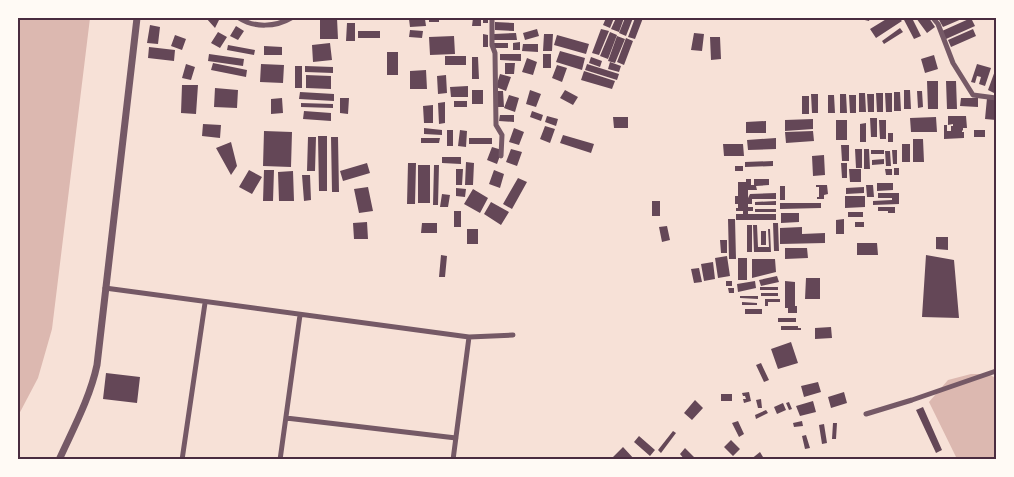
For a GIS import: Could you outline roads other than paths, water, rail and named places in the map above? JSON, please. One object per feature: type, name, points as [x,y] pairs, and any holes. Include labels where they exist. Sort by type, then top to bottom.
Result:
[{"type":"street","points":[[59,460],[94,381],[97,365],[137,18]]},
{"type":"street","points":[[239,18],[254,25],[284,22],[291,18]]},
{"type":"street","points":[[492,18],[492,45],[495,53],[496,125],[502,135],[501,156]]},
{"type":"street","points":[[933,18],[938,24],[953,63],[973,95],[996,98]]},
{"type":"street","points":[[105,288],[469,337],[513,334]]},
{"type":"street","points":[[182,460],[205,302]]},
{"type":"street","points":[[280,460],[300,315]]},
{"type":"street","points":[[453,460],[469,337]]},
{"type":"street","points":[[866,414],[996,371]]},
{"type":"street","points":[[286,418],[456,438]]}]
